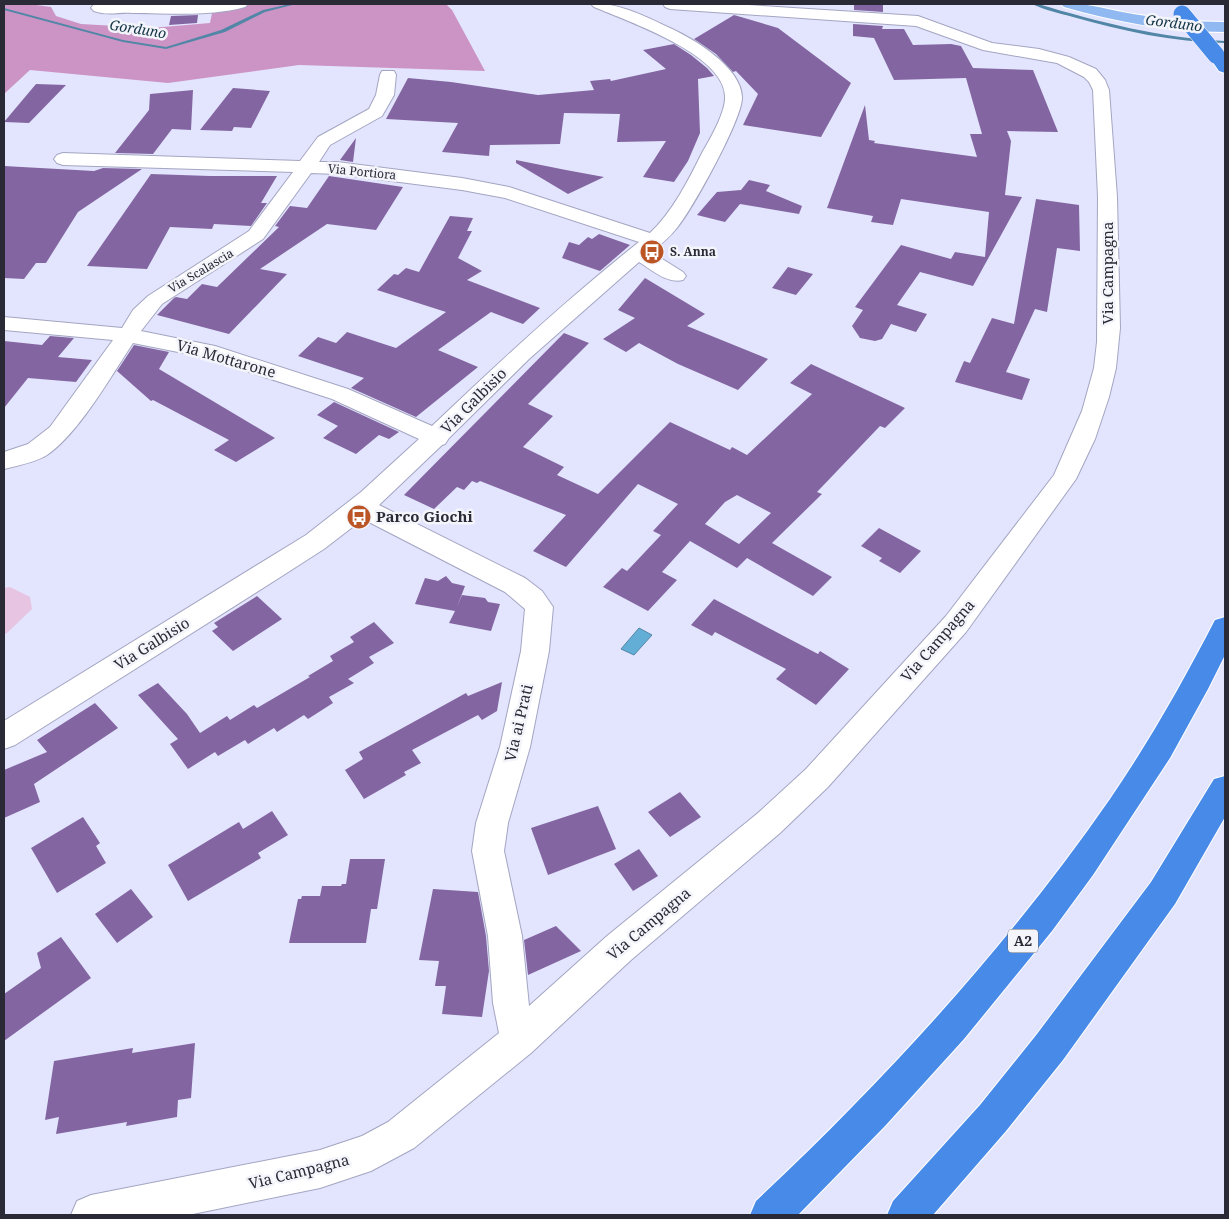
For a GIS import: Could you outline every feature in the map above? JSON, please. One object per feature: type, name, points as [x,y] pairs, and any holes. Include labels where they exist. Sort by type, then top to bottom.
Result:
[{"type":"highway","points":[[1178,9],[1221,61]]},
{"type":"highway","name":"A2","points":[[770,1215],[803,1185],[929,1052],[983,991],[1033,928],[1100,838],[1148,766],[1196,687],[1225,628]]},
{"type":"highway","points":[[907,1215],[993,1118],[1067,1025],[1163,893],[1225,789]]},
{"type":"main road","points":[[1070,4],[1090,6],[1113,16],[1160,24],[1225,26]]},
{"type":"street","points":[[101,4],[99,8],[103,10],[129,8],[173,11],[240,4]]},
{"type":"street","name":"Via Galbisio","points":[[4,736],[315,542],[361,507],[436,438],[517,358],[670,224],[687,199],[732,111],[735,98],[731,88],[718,69],[696,48],[670,33],[599,4]]},
{"type":"street","name":"Via Campagna","points":[[90,1215],[320,1169],[371,1152],[401,1135],[518,1040],[619,948],[769,823],[816,778],[956,624],[1064,479],[1099,394],[1105,366],[1109,278],[1105,135],[1100,84],[1090,73],[1063,60],[1039,54],[989,47],[926,23],[909,20],[670,4]]},
{"type":"street","name":"Via Scalascia","points":[[4,461],[37,450],[58,433],[97,381],[126,336],[148,307],[163,294],[235,251],[256,235],[324,141],[376,112],[385,95],[388,75]]},
{"type":"street","name":"Via Portiora","points":[[63,159],[306,167],[349,170],[471,185],[509,193],[565,211],[645,246],[676,276]]},
{"type":"street","name":"Via Mottarone","points":[[4,323],[126,336],[207,351],[340,394],[436,438]]},
{"type":"street","name":"Via ai Prati","points":[[361,507],[515,585],[532,598],[538,607],[535,651],[515,747],[492,823],[488,851],[505,936],[511,1003],[518,1040]]},
{"type":"shaded area","points":[[4,4],[29,4],[51,7],[56,16],[81,24],[151,28],[210,23],[213,8],[240,4],[446,4],[452,10],[485,71],[299,65],[168,83],[30,70],[4,94]]},
{"type":"shaded area","points":[[10,587],[30,597],[32,609],[4,634],[4,588]]},
{"type":"water","points":[[639,628],[652,635],[634,655],[621,649]]},
{"type":"building","points":[[854,4],[883,4],[883,12],[854,10]]},
{"type":"building","points":[[198,15],[197,23],[169,25],[171,16]]},
{"type":"building","points":[[734,15],[778,28],[851,83],[821,137],[743,125],[758,94],[736,71],[733,72],[716,54],[694,39]]},
{"type":"building","points":[[853,24],[883,26],[882,29],[904,29],[913,45],[951,44],[961,46],[973,68],[1033,70],[1058,132],[1007,131],[1011,141],[1005,195],[1022,197],[973,286],[920,272],[897,305],[927,314],[916,332],[891,324],[882,339],[875,341],[860,338],[852,326],[863,310],[855,307],[901,245],[951,259],[955,252],[985,257],[989,212],[901,199],[893,225],[871,222],[873,216],[827,208],[865,105],[869,140],[875,141],[874,143],[977,157],[970,134],[982,134],[966,78],[894,80],[874,38],[853,36]]},
{"type":"building","points":[[674,44],[691,55],[714,76],[698,79],[700,133],[688,161],[674,182],[643,177],[666,141],[617,142],[620,114],[564,113],[560,144],[490,145],[489,156],[442,152],[458,123],[386,119],[408,78],[451,82],[538,95],[594,90],[590,81],[610,79],[611,81],[666,69],[643,50]]},
{"type":"building","points":[[36,84],[66,85],[29,123],[4,122]]},
{"type":"building","points":[[233,88],[270,91],[251,128],[234,127],[232,131],[200,130]]},
{"type":"building","points":[[193,90],[191,130],[172,129],[153,154],[115,153],[149,110],[150,94]]},
{"type":"building","points":[[356,138],[353,162],[340,160]]},
{"type":"building","points":[[516,160],[604,177],[568,194],[516,163]]},
{"type":"building","points":[[4,166],[94,171],[103,168],[142,169],[78,212],[46,263],[36,263],[24,279],[4,278]]},
{"type":"building","points":[[151,174],[277,176],[261,203],[267,203],[251,226],[214,224],[212,229],[170,227],[147,269],[87,266]]},
{"type":"building","points":[[329,176],[403,187],[376,230],[327,224],[260,269],[287,274],[229,334],[157,315],[174,298],[187,299],[202,284],[217,287],[279,227],[275,226],[290,206],[307,208]]},
{"type":"building","points":[[749,180],[770,185],[766,191],[802,206],[799,214],[740,204],[725,222],[697,215],[717,192],[741,190]]},
{"type":"building","points":[[1036,199],[1079,205],[1080,251],[1057,248],[1047,312],[1035,309],[1006,372],[1030,379],[1022,400],[955,382],[964,361],[970,363],[992,318],[1014,324]]},
{"type":"building","points":[[450,216],[473,218],[467,231],[472,231],[458,258],[482,271],[467,280],[540,308],[523,324],[491,312],[438,350],[478,367],[416,417],[351,388],[364,378],[298,356],[318,337],[336,343],[347,332],[396,348],[446,312],[377,290],[394,274],[398,275],[406,268],[419,272]]},
{"type":"building","points":[[599,234],[630,245],[600,271],[562,258],[569,242],[579,245],[588,237],[592,239]]},
{"type":"building","points":[[788,267],[813,274],[796,295],[772,288]]},
{"type":"building","points":[[645,278],[705,314],[687,326],[768,359],[738,390],[678,364],[639,343],[626,352],[603,339],[635,318],[618,310]]},
{"type":"building","points":[[564,333],[589,343],[528,404],[553,416],[523,447],[564,467],[557,475],[598,494],[670,422],[730,450],[732,447],[747,455],[812,394],[790,383],[811,364],[905,408],[885,428],[880,426],[817,492],[822,494],[772,543],[832,577],[813,596],[747,558],[737,568],[690,541],[662,572],[677,580],[648,611],[603,587],[622,568],[627,571],[661,535],[653,531],[678,504],[638,484],[566,567],[533,551],[566,515],[480,481],[477,483],[472,481],[464,490],[457,487],[434,509],[404,495]],"holes":[[[737,495],[771,513],[739,544],[705,524],[725,502]]]},
{"type":"building","points":[[50,336],[74,338],[58,357],[92,360],[76,382],[28,378],[4,408],[4,341],[42,345]]},
{"type":"building","points":[[134,345],[169,352],[159,369],[275,438],[236,462],[214,450],[229,440],[153,400],[151,401],[117,371]]},
{"type":"building","points":[[334,402],[399,432],[389,439],[379,435],[356,454],[323,438],[338,426],[317,415]]},
{"type":"building","points":[[879,528],[921,551],[900,573],[879,561],[882,558],[861,546]]},
{"type":"building","points":[[446,576],[452,583],[465,586],[457,607],[462,595],[485,598],[488,602],[500,604],[491,631],[449,623],[455,611],[415,604],[425,578],[438,581]]},
{"type":"building","points":[[257,596],[282,619],[233,651],[212,631],[218,627],[214,623]]},
{"type":"building","points":[[714,599],[818,654],[820,651],[849,669],[816,705],[776,679],[786,669],[715,632],[712,636],[691,625]]},
{"type":"building","points":[[374,622],[394,643],[369,657],[374,663],[348,679],[354,683],[329,697],[333,703],[308,719],[304,715],[277,732],[274,728],[248,744],[245,740],[218,756],[215,752],[188,769],[170,744],[178,739],[138,695],[158,683],[187,714],[200,733],[227,716],[230,720],[254,705],[257,708],[310,677],[308,676],[333,661],[330,656],[354,642],[350,637]]},
{"type":"building","points":[[502,682],[497,711],[482,720],[478,715],[412,750],[421,763],[404,772],[406,775],[364,799],[345,770],[363,759],[359,752],[466,693],[468,696]]},
{"type":"building","points":[[95,703],[118,728],[34,784],[40,802],[4,818],[4,770],[47,752],[37,740]]},
{"type":"building","points":[[680,792],[701,817],[670,837],[648,812]]},
{"type":"building","points":[[598,806],[616,849],[548,875],[531,828]]},
{"type":"building","points":[[272,811],[288,835],[258,853],[261,858],[188,901],[168,865],[239,822],[243,829]]},
{"type":"building","points":[[83,817],[100,843],[96,846],[106,863],[57,893],[31,848]]},
{"type":"building","points":[[639,849],[658,876],[633,891],[614,864]]},
{"type":"building","points":[[350,859],[385,859],[377,909],[371,909],[366,943],[289,943],[298,899],[301,899],[302,896],[320,896],[322,886],[341,886],[346,884]]},
{"type":"building","points":[[131,889],[153,917],[117,943],[95,914]]},
{"type":"building","points":[[433,889],[478,892],[486,936],[489,971],[482,1017],[442,1014],[446,986],[435,986],[439,961],[419,960]]},
{"type":"building","points":[[556,926],[581,951],[528,975],[524,940]]},
{"type":"building","points":[[61,937],[91,978],[4,1041],[4,994],[41,968],[37,953]]},
{"type":"building","points":[[195,1043],[191,1098],[178,1100],[177,1117],[126,1126],[127,1122],[56,1134],[59,1117],[45,1120],[54,1061],[133,1048],[132,1053]]},
{"type":"waterway","name":"Gorduno","points":[[4,9],[123,41],[166,48],[223,31],[264,11],[294,4]]},
{"type":"waterway","name":"Gorduno","points":[[1034,4],[1081,18],[1152,35],[1225,42]]},
{"type":"place","name":"S. Anna","points":[[652,252]]},
{"type":"place","name":"Parco Giochi","points":[[359,517]]}]
